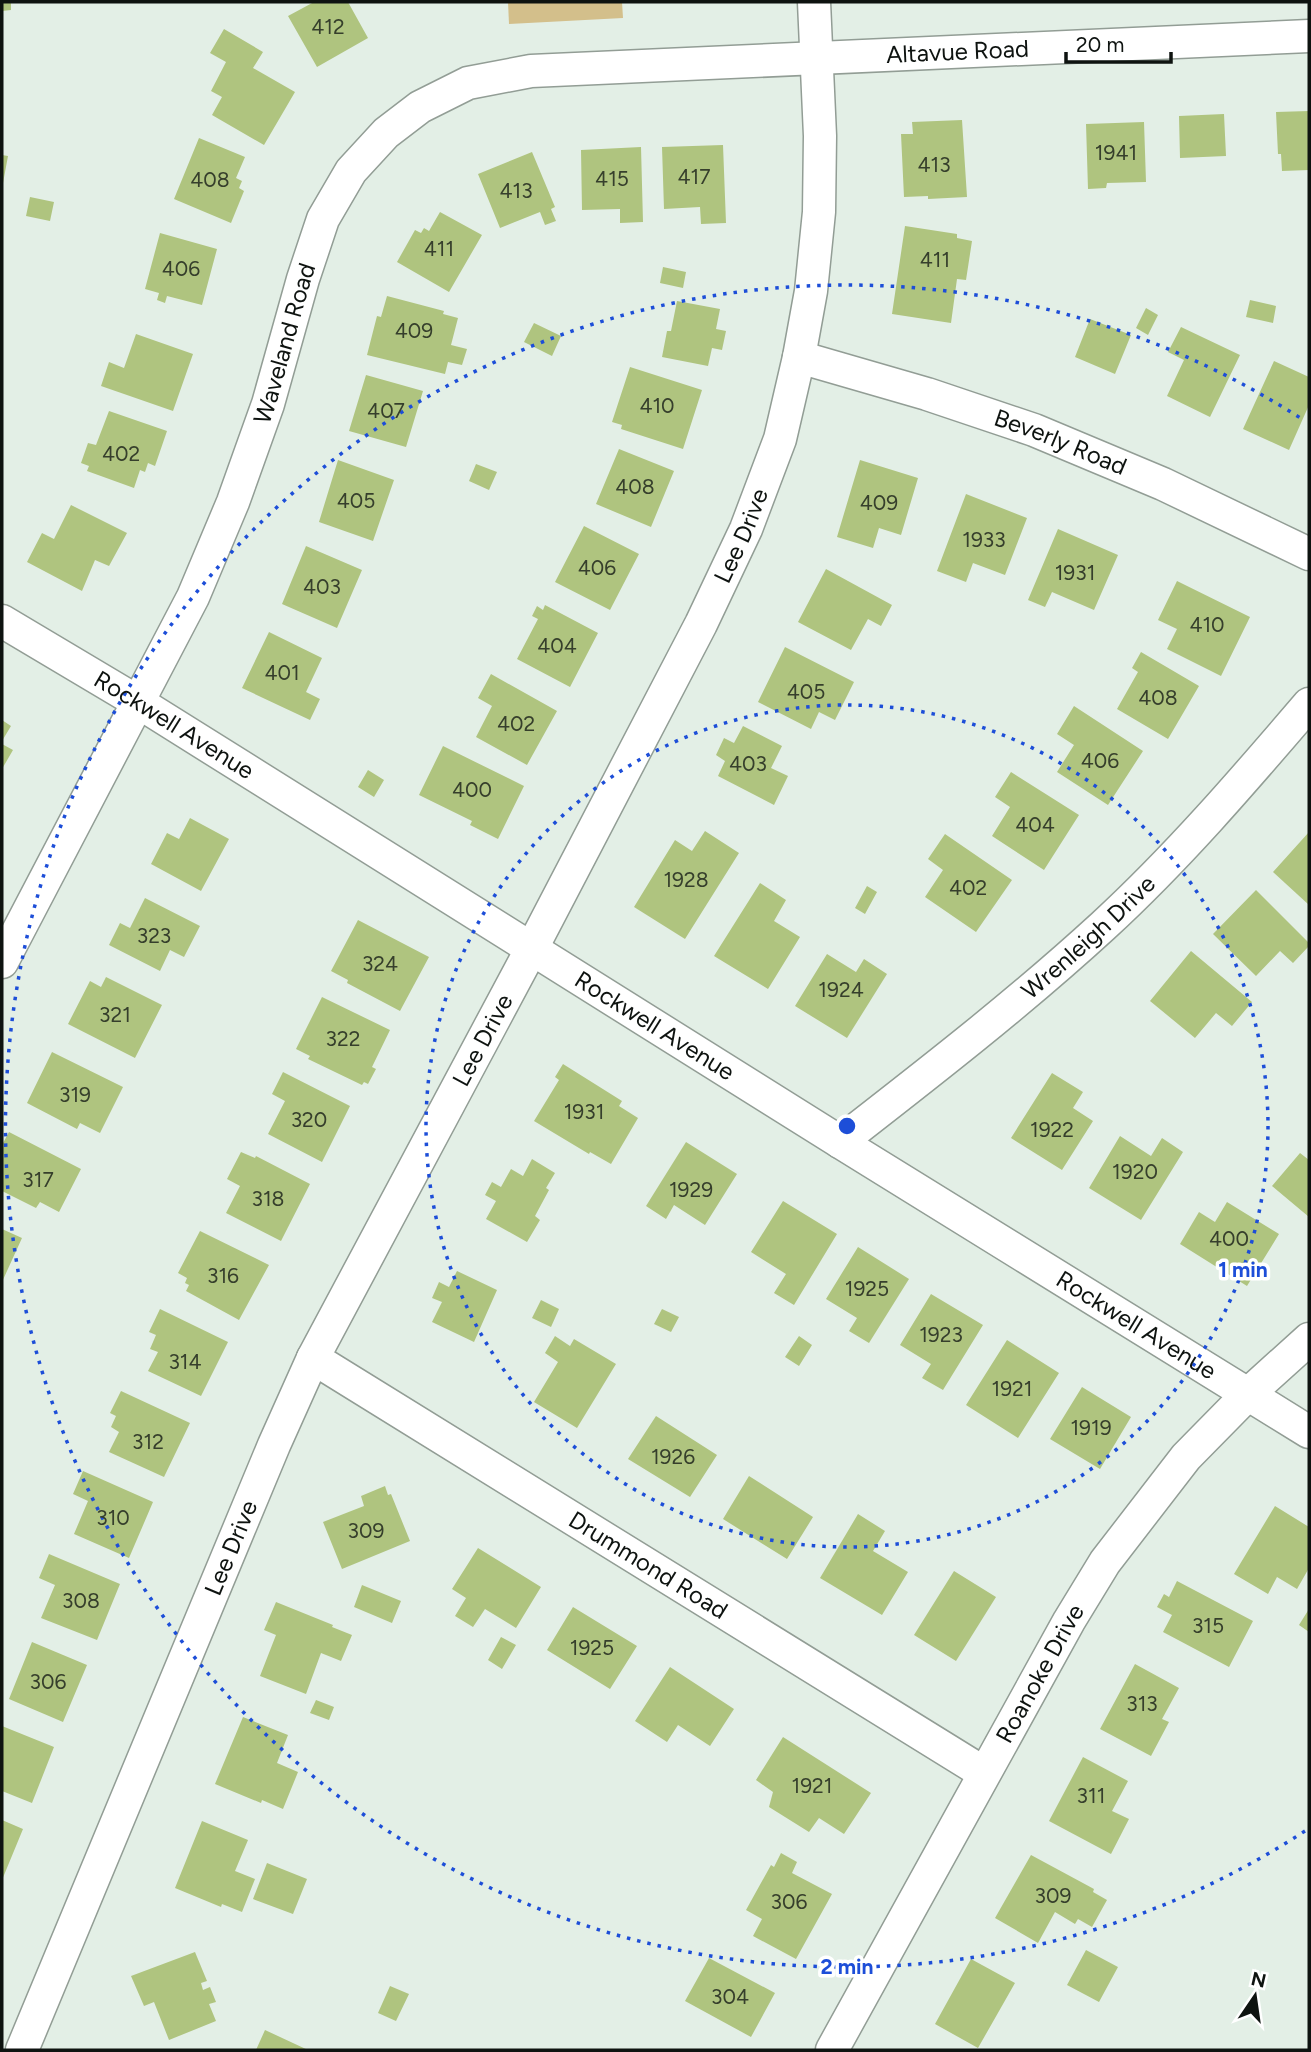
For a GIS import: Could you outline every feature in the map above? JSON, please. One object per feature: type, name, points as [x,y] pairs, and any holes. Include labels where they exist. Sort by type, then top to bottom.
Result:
[{"type":"street","name":"Lee Drive","points":[[22,2050],[263,1471],[313,1358],[532,948],[701,624],[746,529],[780,439],[811,291],[819,212],[820,136],[814,2]]},
{"type":"street","name":"Altavue Road","points":[[816,59],[1309,36]]},
{"type":"street","name":"Waveland Road","points":[[2,962],[193,597],[233,502],[268,404],[323,219],[351,172],[386,134],[420,107],[468,83],[531,71],[816,59]]},
{"type":"street","name":"Beverly Road","points":[[799,356],[927,394],[1034,430],[1163,484],[1309,554]]},
{"type":"street","name":"Rockwell Avenue","points":[[2,621],[138,702],[1309,1432]]},
{"type":"street","name":"Wrenleigh Drive","points":[[840,1142],[998,1019],[1104,925],[1187,843],[1309,704]]},
{"type":"street","name":"Roanoke Drive","points":[[832,2050],[1069,1621],[1105,1562],[1186,1457],[1247,1395],[1309,1339]]},
{"type":"street","name":"Drummond Road","points":[[313,1358],[984,1773]]},
{"type":"shaded area","points":[[508,2],[622,2],[623,18],[509,24]]},
{"type":"building","points":[[2,2],[11,2],[11,10],[2,11]]},
{"type":"building","points":[[314,2],[348,2],[368,38],[317,67],[288,16]]},
{"type":"building","points":[[224,29],[263,52],[253,68],[295,92],[264,145],[212,115],[222,97],[211,91],[226,62],[210,53]]},
{"type":"building","points":[[1309,111],[1309,170],[1282,171],[1281,154],[1278,154],[1276,112]]},
{"type":"building","points":[[1224,114],[1226,156],[1180,158],[1179,116]]},
{"type":"building","points":[[962,120],[967,197],[904,197],[901,134],[913,134],[912,122]]},
{"type":"building","points":[[1144,122],[1146,182],[1107,183],[1106,188],[1088,189],[1086,124]]},
{"type":"building","points":[[199,138],[245,157],[236,178],[242,181],[239,188],[244,191],[231,223],[174,199]]},
{"type":"building","points":[[723,145],[726,223],[701,224],[700,207],[664,209],[662,147]]},
{"type":"building","points":[[641,147],[643,222],[620,223],[620,209],[582,210],[581,150]]},
{"type":"building","points":[[532,152],[555,207],[551,209],[556,221],[545,225],[540,212],[500,228],[478,174]]},
{"type":"building","points":[[2,155],[8,156],[3,183],[2,183]]},
{"type":"building","points":[[30,197],[54,202],[50,221],[26,216]]},
{"type":"building","points":[[440,212],[482,235],[449,292],[397,262],[415,230],[421,233],[424,228],[429,231]]},
{"type":"building","points":[[905,226],[957,234],[957,238],[972,241],[966,280],[957,279],[951,323],[892,314]]},
{"type":"building","points":[[160,233],[217,249],[202,305],[167,296],[165,303],[157,300],[159,293],[145,289]]},
{"type":"building","points":[[663,267],[686,272],[683,288],[660,283]]},
{"type":"building","points":[[387,296],[444,311],[443,314],[458,318],[451,345],[467,349],[462,365],[448,362],[445,374],[367,355],[377,316],[381,317]]},
{"type":"building","points":[[1250,300],[1276,306],[1273,323],[1246,317]]},
{"type":"building","points":[[677,301],[720,309],[716,329],[726,331],[722,350],[712,348],[708,366],[662,357]]},
{"type":"building","points":[[1146,308],[1158,315],[1148,335],[1136,328]]},
{"type":"building","points":[[1090,319],[1131,335],[1115,374],[1075,357]]},
{"type":"building","points":[[534,323],[561,336],[552,356],[524,342]]},
{"type":"building","points":[[1181,327],[1240,355],[1210,417],[1167,396],[1184,360],[1168,352]]},
{"type":"building","points":[[136,334],[193,354],[173,411],[101,386],[109,362],[124,368]]},
{"type":"building","points":[[1274,361],[1309,377],[1309,405],[1289,450],[1243,429]]},
{"type":"building","points":[[630,367],[702,390],[683,449],[621,429],[622,425],[612,422]]},
{"type":"building","points":[[366,375],[423,391],[406,447],[349,431]]},
{"type":"building","points":[[109,411],[167,431],[155,466],[148,463],[145,472],[140,470],[134,488],[87,471],[89,466],[81,463],[88,443],[96,445]]},
{"type":"building","points":[[619,449],[674,471],[651,527],[596,504]]},
{"type":"building","points":[[338,460],[394,480],[373,541],[319,522]]},
{"type":"building","points":[[860,460],[918,478],[901,535],[879,528],[873,548],[837,537]]},
{"type":"building","points":[[476,464],[497,472],[489,490],[469,481]]},
{"type":"building","points":[[966,494],[1027,518],[1005,575],[973,563],[966,582],[937,571]]},
{"type":"building","points":[[71,505],[127,533],[109,566],[95,560],[82,591],[27,562],[42,533],[54,539]]},
{"type":"building","points":[[584,526],[639,554],[610,610],[555,582]]},
{"type":"building","points":[[1058,529],[1118,555],[1094,610],[1052,592],[1045,607],[1028,600]]},
{"type":"building","points":[[306,546],[362,570],[337,628],[282,604]]},
{"type":"building","points":[[826,569],[892,605],[881,626],[868,619],[851,650],[798,622]]},
{"type":"building","points":[[1177,581],[1250,617],[1221,676],[1167,649],[1177,629],[1158,620]]},
{"type":"building","points":[[545,605],[598,633],[570,687],[517,659],[538,619],[532,616],[537,606],[543,610]]},
{"type":"building","points":[[269,632],[322,658],[306,692],[320,699],[310,720],[242,688]]},
{"type":"building","points":[[785,647],[854,682],[835,720],[819,712],[811,729],[758,702]]},
{"type":"building","points":[[1141,652],[1199,686],[1168,739],[1117,709],[1138,672],[1132,668]]},
{"type":"building","points":[[491,674],[557,711],[527,765],[476,737],[492,706],[478,698]]},
{"type":"building","points":[[1074,706],[1143,751],[1108,805],[1057,772],[1074,745],[1057,734]]},
{"type":"building","points":[[2,720],[11,726],[2,741]]},
{"type":"building","points":[[743,726],[782,746],[771,768],[788,776],[774,805],[718,776],[725,761],[716,755],[724,738],[734,743]]},
{"type":"building","points":[[2,744],[13,750],[2,769]]},
{"type":"building","points":[[443,746],[524,786],[498,839],[470,825],[472,821],[419,795]]},
{"type":"building","points":[[368,770],[384,780],[374,797],[358,787]]},
{"type":"building","points":[[1011,772],[1079,815],[1044,870],[992,836],[1010,807],[995,797]]},
{"type":"building","points":[[190,818],[229,839],[201,891],[151,864],[167,833],[179,839]]},
{"type":"building","points":[[705,831],[739,853],[685,939],[634,907],[675,840],[692,851]]},
{"type":"building","points":[[1309,832],[1309,905],[1273,872]]},
{"type":"building","points":[[945,834],[1012,880],[976,932],[925,897],[943,870],[928,859]]},
{"type":"building","points":[[760,883],[786,900],[774,921],[800,937],[768,989],[714,956]]},
{"type":"building","points":[[867,886],[877,892],[865,914],[855,908]]},
{"type":"building","points":[[1256,890],[1309,946],[1293,963],[1280,951],[1256,976],[1213,934]]},
{"type":"building","points":[[145,898],[200,926],[184,957],[170,950],[160,971],[109,945],[120,923],[130,928]]},
{"type":"building","points":[[358,920],[429,957],[400,1011],[347,983],[348,980],[331,971]]},
{"type":"building","points":[[1191,951],[1252,1002],[1232,1026],[1216,1013],[1195,1038],[1150,1001]]},
{"type":"building","points":[[827,954],[856,972],[864,959],[887,974],[847,1038],[795,1006]]},
{"type":"building","points":[[106,977],[162,1005],[135,1058],[68,1024],[90,981],[101,987]]},
{"type":"building","points":[[322,997],[390,1030],[372,1067],[376,1069],[368,1084],[364,1082],[362,1085],[308,1059],[310,1056],[296,1049]]},
{"type":"building","points":[[52,1052],[123,1087],[100,1133],[80,1123],[77,1129],[27,1103]]},
{"type":"building","points":[[563,1064],[622,1101],[619,1106],[638,1118],[611,1164],[534,1121],[559,1080],[555,1077]]},
{"type":"building","points":[[283,1072],[350,1106],[322,1162],[268,1134],[285,1101],[272,1094]]},
{"type":"building","points":[[1052,1073],[1083,1092],[1073,1108],[1093,1121],[1062,1170],[1011,1138]]},
{"type":"building","points":[[9,1132],[81,1169],[59,1212],[40,1202],[36,1208],[2,1191],[2,1145]]},
{"type":"building","points":[[1120,1136],[1151,1156],[1162,1138],[1183,1152],[1141,1220],[1089,1188]]},
{"type":"building","points":[[686,1142],[737,1174],[705,1225],[674,1205],[666,1219],[646,1206]]},
{"type":"building","points":[[241,1152],[255,1158],[256,1156],[310,1184],[281,1241],[226,1213],[240,1186],[227,1179]]},
{"type":"building","points":[[1300,1153],[1309,1160],[1309,1217],[1272,1186]]},
{"type":"building","points":[[532,1159],[555,1173],[535,1216],[540,1220],[527,1242],[486,1219],[496,1201],[485,1195],[492,1182],[501,1187],[511,1169],[523,1176]]},
{"type":"building","points":[[783,1201],[837,1234],[794,1305],[774,1293],[786,1274],[751,1252]]},
{"type":"building","points":[[1227,1202],[1279,1234],[1247,1286],[1180,1244],[1199,1212],[1215,1222]]},
{"type":"building","points":[[2,1229],[22,1238],[2,1282]]},
{"type":"building","points":[[200,1231],[269,1265],[239,1320],[186,1291],[189,1285],[185,1283],[187,1278],[178,1273]]},
{"type":"building","points":[[858,1247],[909,1279],[869,1343],[849,1331],[857,1318],[826,1299]]},
{"type":"building","points":[[457,1271],[497,1290],[474,1342],[432,1322],[442,1302],[432,1298],[439,1282],[449,1287]]},
{"type":"building","points":[[931,1294],[983,1325],[943,1390],[922,1378],[931,1364],[900,1345]]},
{"type":"building","points":[[541,1300],[559,1309],[551,1327],[532,1318]]},
{"type":"building","points":[[160,1309],[228,1342],[201,1396],[148,1371],[158,1352],[150,1349],[156,1335],[149,1332]]},
{"type":"building","points":[[662,1309],[679,1317],[671,1332],[654,1324]]},
{"type":"building","points":[[555,1336],[570,1346],[574,1339],[616,1364],[577,1428],[534,1402],[558,1362],[545,1353]]},
{"type":"building","points":[[799,1336],[812,1345],[799,1366],[785,1357]]},
{"type":"building","points":[[1007,1340],[1059,1373],[1018,1438],[966,1405]]},
{"type":"building","points":[[1082,1387],[1131,1417],[1100,1469],[1050,1439]]},
{"type":"building","points":[[121,1391],[190,1423],[164,1477],[109,1452],[119,1432],[111,1427],[116,1416],[110,1413]]},
{"type":"building","points":[[656,1416],[717,1455],[690,1497],[628,1459]]},
{"type":"building","points":[[83,1471],[153,1502],[129,1558],[74,1534],[88,1501],[73,1494]]},
{"type":"building","points":[[749,1476],[813,1517],[787,1559],[723,1519]]},
{"type":"building","points":[[385,1486],[388,1495],[391,1494],[410,1541],[342,1569],[323,1522],[364,1506],[361,1496]]},
{"type":"building","points":[[1275,1506],[1309,1527],[1309,1568],[1297,1589],[1277,1577],[1268,1594],[1234,1574]]},
{"type":"building","points":[[858,1514],[885,1531],[873,1551],[908,1572],[882,1615],[820,1578]]},
{"type":"building","points":[[478,1548],[541,1587],[516,1628],[485,1609],[473,1627],[455,1616],[466,1598],[452,1589]]},
{"type":"building","points":[[49,1554],[120,1584],[97,1640],[41,1618],[55,1585],[39,1578]]},
{"type":"building","points":[[954,1571],[996,1597],[956,1661],[914,1635]]},
{"type":"building","points":[[1177,1581],[1253,1621],[1229,1667],[1163,1632],[1172,1615],[1157,1607],[1164,1594],[1169,1597]]},
{"type":"building","points":[[362,1585],[401,1601],[392,1623],[354,1607]]},
{"type":"building","points":[[276,1602],[352,1635],[341,1661],[321,1653],[306,1694],[260,1676],[276,1635],[264,1630]]},
{"type":"building","points":[[573,1607],[637,1646],[610,1689],[547,1650]]},
{"type":"building","points":[[1309,1609],[1309,1632],[1299,1625]]},
{"type":"building","points":[[501,1637],[516,1645],[502,1669],[488,1660]]},
{"type":"building","points":[[32,1642],[87,1665],[63,1722],[9,1699]]},
{"type":"building","points":[[1135,1664],[1179,1688],[1162,1719],[1169,1722],[1151,1756],[1100,1729]]},
{"type":"building","points":[[670,1667],[734,1709],[710,1746],[678,1725],[667,1742],[635,1721]]},
{"type":"building","points":[[316,1700],[334,1707],[329,1720],[310,1713]]},
{"type":"building","points":[[243,1717],[288,1735],[277,1763],[298,1772],[283,1809],[215,1784]]},
{"type":"building","points":[[2,1726],[54,1747],[32,1803],[2,1791]]},
{"type":"building","points":[[783,1737],[871,1793],[844,1834],[819,1818],[809,1832],[769,1807],[773,1792],[756,1780]]},
{"type":"building","points":[[1083,1757],[1128,1781],[1112,1811],[1129,1819],[1111,1854],[1049,1821]]},
{"type":"building","points":[[2,1820],[23,1829],[2,1880]]},
{"type":"building","points":[[202,1821],[248,1840],[235,1871],[255,1879],[242,1912],[222,1904],[221,1907],[175,1888]]},
{"type":"building","points":[[781,1853],[797,1862],[792,1873],[832,1894],[796,1959],[753,1936],[762,1919],[746,1910],[771,1865],[774,1867]]},
{"type":"building","points":[[1031,1855],[1094,1889],[1093,1892],[1107,1900],[1092,1927],[1078,1919],[1075,1924],[1055,1912],[1038,1943],[995,1918]]},
{"type":"building","points":[[267,1863],[307,1879],[293,1914],[253,1899]]},
{"type":"building","points":[[1086,1950],[1118,1967],[1099,2002],[1067,1985]]},
{"type":"building","points":[[195,1952],[207,1981],[201,1983],[203,1990],[210,1987],[216,2002],[209,2004],[216,2021],[169,2040],[154,2002],[144,2006],[131,1976]]},
{"type":"building","points":[[709,1958],[775,1993],[751,2037],[685,2001]]},
{"type":"building","points":[[971,1959],[1015,1983],[978,2048],[935,2024]]},
{"type":"building","points":[[390,1986],[409,1994],[396,2021],[378,2013]]},
{"type":"building","points":[[265,2030],[308,2050],[256,2050]]}]
